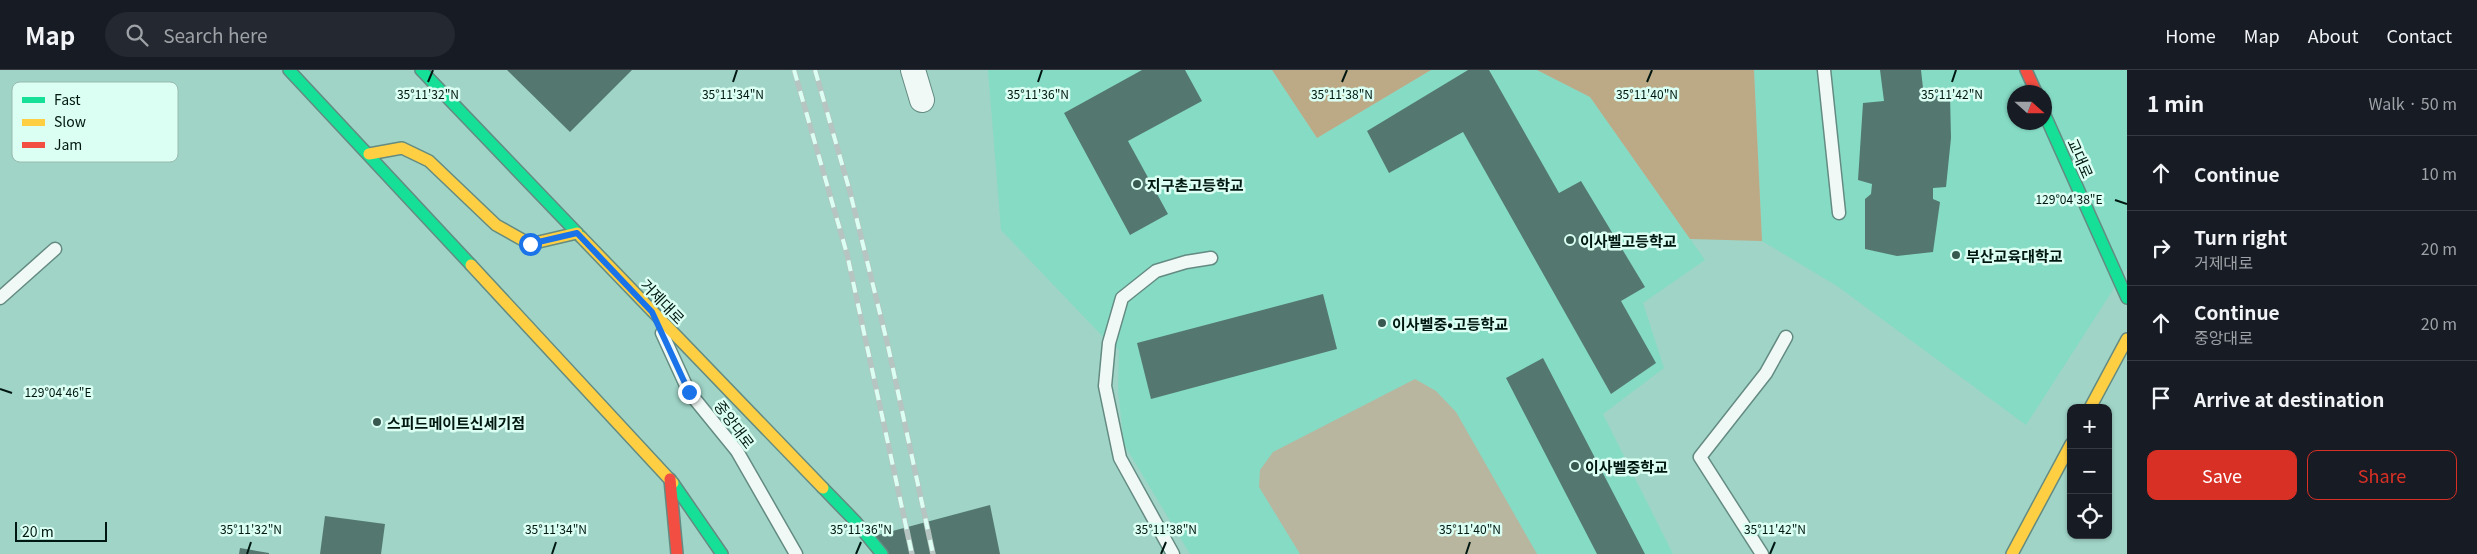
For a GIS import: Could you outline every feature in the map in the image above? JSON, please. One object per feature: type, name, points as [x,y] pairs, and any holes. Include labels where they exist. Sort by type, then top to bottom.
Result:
[{"type":"main road","points":[[289,70],[670,479],[722,554]]},
{"type":"main road","name":"거제대로","points":[[421,70],[855,521],[882,554]]},
{"type":"main road","points":[[2026,70],[2033,85]]},
{"type":"main road","name":"교대로","points":[[2052,130],[2127,298]]},
{"type":"main road","points":[[369,154],[402,148],[428,161],[496,225],[530,244],[577,233]]},
{"type":"main road","points":[[2092,404],[2127,339]]},
{"type":"main road","points":[[2012,554],[2068,449]]},
{"type":"main road","points":[[670,479],[677,554]]},
{"type":"street","points":[[913,70],[922,100]]},
{"type":"lane","points":[[1824,70],[1839,213]]},
{"type":"lane","points":[[0,298],[55,249]]},
{"type":"lane","points":[[1173,554],[1120,458],[1105,386],[1109,343],[1122,298],[1156,271],[1186,262],[1211,258]]},
{"type":"lane","name":"중앙대로","points":[[652,312],[689,392],[737,450],[796,554]]},
{"type":"lane","points":[[1762,554],[1700,457],[1766,373],[1786,337]]},
{"type":"shaded area","name":"이사벨중•고등학교","points":[[988,70],[1272,70],[1317,138],[1431,70],[1537,70],[1590,97],[1705,260],[1643,303],[1664,368],[1603,414],[1673,554],[1190,554],[1124,444],[1118,390],[1119,350],[1109,343],[1001,230]]},
{"type":"shaded area","points":[[1272,70],[1431,70],[1317,138]]},
{"type":"shaded area","points":[[1537,70],[1754,70],[1762,241],[1690,239],[1590,97]]},
{"type":"shaded area","name":"부산교육대학교","points":[[1754,70],[2127,70],[2127,268],[2026,425],[1837,286],[1762,241]]},
{"type":"shaded area","points":[[1415,379],[1436,391],[1456,412],[1537,554],[1300,554],[1259,487],[1260,470],[1273,452]]},
{"type":"building","points":[[507,70],[632,70],[570,132]]},
{"type":"building","points":[[1142,70],[1185,70],[1202,101],[1128,141],[1168,214],[1130,235],[1064,113]]},
{"type":"building","name":"이사벨고등학교","points":[[1468,70],[1489,70],[1559,193],[1581,181],[1645,287],[1621,301],[1656,363],[1611,394],[1463,132],[1389,173],[1367,131]]},
{"type":"building","points":[[1880,70],[1921,70],[1924,97],[1950,95],[1951,138],[1946,187],[1933,188],[1933,199],[1940,202],[1933,252],[1897,256],[1865,249],[1865,199],[1871,194],[1872,184],[1858,180],[1863,103],[1884,101]]},
{"type":"building","points":[[1323,294],[1337,349],[1151,399],[1137,343]]},
{"type":"building","name":"이사벨중학교","points":[[1543,358],[1645,554],[1597,554],[1506,378]]},
{"type":"building","points":[[990,505],[1000,554],[873,554],[870,537]]},
{"type":"building","points":[[325,516],[385,524],[381,554],[320,554]]},
{"type":"building","points":[[240,548],[269,553],[269,554],[239,554]]},
{"type":"railway","points":[[794,70],[847,254],[912,554]]},
{"type":"railway","points":[[815,70],[850,192],[888,346],[933,554]]},
{"type":"traffic: fast","points":[[289,70],[471,265]]},
{"type":"traffic: fast","points":[[421,70],[581,237]]},
{"type":"traffic: fast","points":[[2052,130],[2127,298]]},
{"type":"traffic: fast","points":[[673,483],[722,554]]},
{"type":"traffic: fast","points":[[823,488],[855,521],[882,554]]},
{"type":"traffic: slow","points":[[369,154],[402,148],[429,161],[496,225],[530,244],[577,233]]},
{"type":"traffic: slow","points":[[581,237],[823,488]]},
{"type":"traffic: slow","points":[[471,265],[673,483]]},
{"type":"traffic: slow","points":[[2092,404],[2127,339]]},
{"type":"traffic: slow","points":[[2012,554],[2068,449]]},
{"type":"traffic: jam","points":[[2026,70],[2033,85]]},
{"type":"traffic: jam","points":[[670,479],[677,554]]},
{"type":"place","name":"지구촌고등학교","points":[[1137,184]]},
{"type":"place","name":"이사벨고등학교","points":[[1570,240]]},
{"type":"place","name":"부산교육대학교","points":[[1956,255]]},
{"type":"place","name":"이사벨중•고등학교","points":[[1382,323]]},
{"type":"place","name":"스피드메이트신세기점","points":[[377,422]]},
{"type":"place","name":"이사벨중학교","points":[[1575,466]]},
{"type":"route","points":[[530,244],[577,233],[652,312],[689,392]]}]
